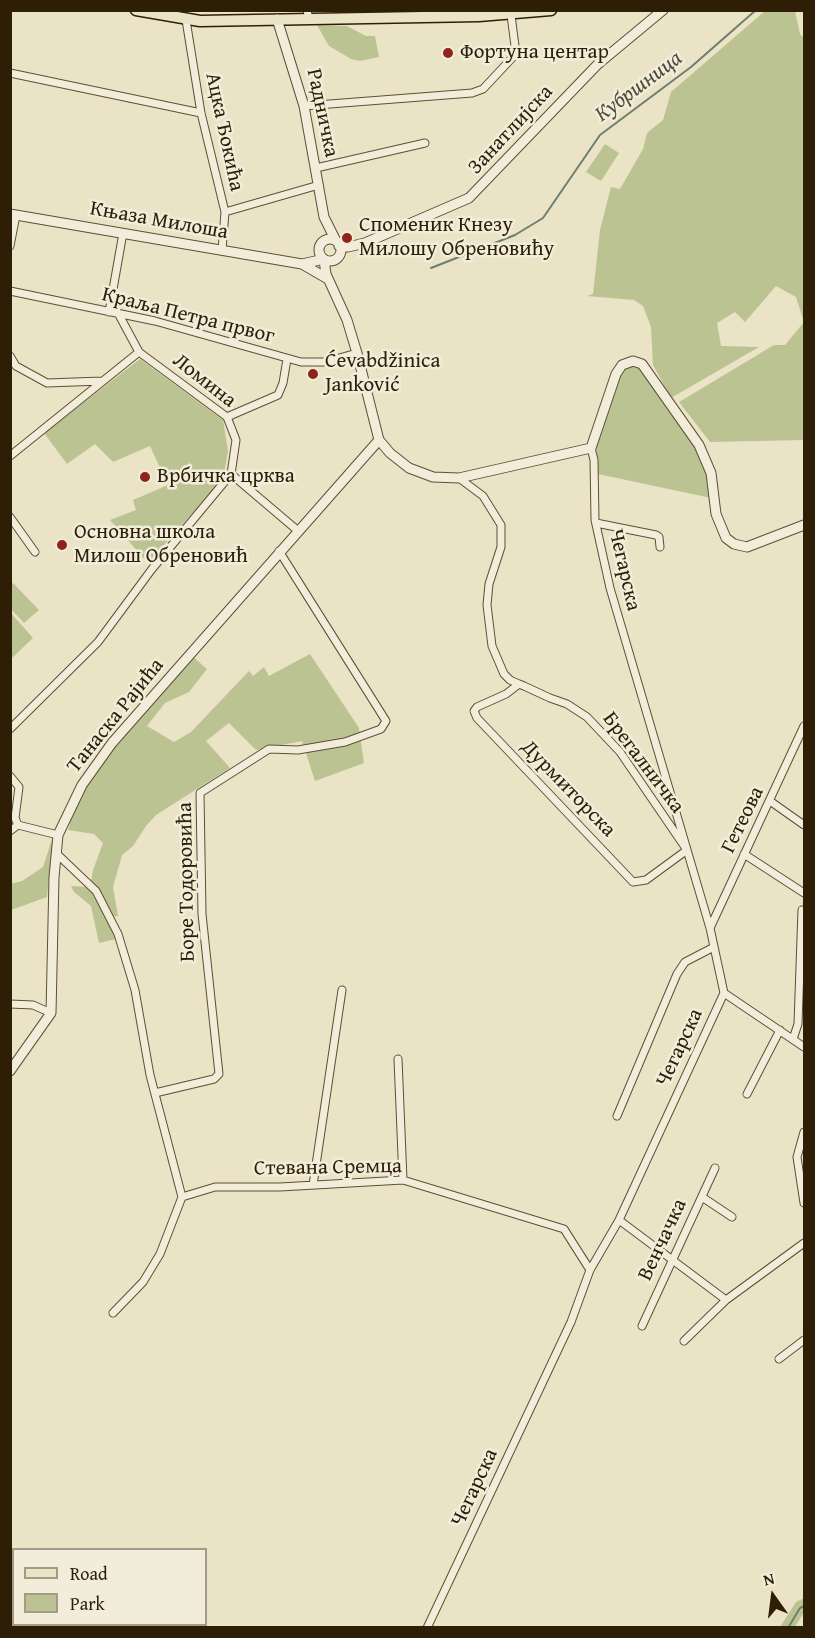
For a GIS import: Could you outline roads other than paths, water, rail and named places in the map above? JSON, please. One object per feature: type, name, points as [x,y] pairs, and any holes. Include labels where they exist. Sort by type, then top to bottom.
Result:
[{"type":"main road","points":[[136,10],[186,20],[308,15],[511,15],[551,10]]},
{"type":"street","name":"Занатлијска","points":[[329,260],[469,198],[594,68],[663,10]]},
{"type":"street","points":[[304,106],[472,93],[483,90],[513,57],[515,46],[511,15]]},
{"type":"street","name":"Радничка","points":[[271,16],[304,106],[324,217],[338,244]]},
{"type":"street","name":"Ацка Ђокића","points":[[186,20],[201,113],[225,212],[222,250]]},
{"type":"street","points":[[10,73],[201,113]]},
{"type":"street","points":[[316,168],[425,143]]},
{"type":"street","points":[[225,212],[318,184]]},
{"type":"street","points":[[10,246],[14,215]]},
{"type":"street","name":"Књаза Милоша","points":[[14,215],[302,264],[329,260]]},
{"type":"street","name":"Радничка","points":[[320,247],[324,217]]},
{"type":"street","points":[[109,312],[123,234]]},
{"type":"street","name":"Занатлијска","points":[[320,247],[326,240],[348,247],[365,243]]},
{"type":"street","points":[[338,244],[329,260],[329,280],[357,353],[379,441],[397,459],[416,471],[442,478],[459,478],[591,448],[616,374],[628,362],[640,363],[699,445],[708,462],[716,514],[726,538],[734,544],[747,547],[804,525]]},
{"type":"street","points":[[302,264],[311,260],[320,247],[329,260]]},
{"type":"street","points":[[302,264],[329,280]]},
{"type":"street","name":"Краља Петра првог","points":[[10,291],[200,332],[287,359],[317,363],[357,353]]},
{"type":"street","name":"Ломина","points":[[118,313],[139,352],[227,417],[236,440],[231,474]]},
{"type":"street","points":[[10,456],[139,352]]},
{"type":"street","points":[[10,356],[16,366],[47,383],[102,381]]},
{"type":"street","points":[[227,417],[278,395],[283,383],[287,359]]},
{"type":"street","name":"Танаска Рајића","points":[[51,1013],[54,877],[58,836],[82,785],[107,749],[297,530],[379,441]]},
{"type":"street","name":"Чегарска","points":[[427,1628],[571,1322],[590,1270],[619,1220],[724,993],[710,927],[622,633],[596,523],[593,501],[594,460],[591,448]]},
{"type":"street","points":[[10,729],[98,642],[152,568],[231,474],[297,530]]},
{"type":"street","name":"Брегалничка","points":[[459,478],[483,496],[501,525],[501,547],[489,584],[488,622],[496,661],[504,674],[519,684],[567,704],[587,717],[620,752],[687,850]]},
{"type":"street","points":[[10,518],[35,552]]},
{"type":"street","points":[[596,523],[656,535],[659,537],[660,547]]},
{"type":"street","name":"Боре Тодоровића","points":[[154,1093],[214,1079],[219,1074],[201,914],[200,793],[270,749],[298,750],[337,744],[381,729],[386,721],[279,551]]},
{"type":"street","name":"Дурмиторска","points":[[519,684],[506,694],[477,707],[474,711],[477,718],[633,882],[646,880],[687,850]]},
{"type":"street","name":"Гетеова","points":[[710,927],[804,726]]},
{"type":"street","points":[[10,776],[20,787],[15,818],[18,825]]},
{"type":"street","points":[[770,801],[804,825]]},
{"type":"street","points":[[18,825],[58,836]]},
{"type":"street","points":[[10,831],[18,825]]},
{"type":"street","points":[[56,853],[96,891],[118,934],[135,990],[154,1093],[182,1197],[154,1264],[143,1282],[113,1313]]},
{"type":"street","points":[[744,854],[804,893]]},
{"type":"street","points":[[794,1039],[798,1024],[802,910]]},
{"type":"street","points":[[617,1116],[676,974],[685,962],[714,947]]},
{"type":"street","points":[[313,1185],[342,990]]},
{"type":"street","points":[[724,993],[804,1047]]},
{"type":"street","points":[[10,1004],[33,1005],[51,1013],[10,1071]]},
{"type":"street","points":[[747,1094],[780,1030]]},
{"type":"street","points":[[398,1059],[403,1180]]},
{"type":"street","points":[[804,1132],[797,1157],[804,1203]]},
{"type":"street","name":"Венчачка","points":[[642,1326],[715,1168]]},
{"type":"street","name":"Стевана Сремца","points":[[182,1197],[215,1187],[403,1180],[564,1229],[590,1270]]},
{"type":"street","points":[[702,1197],[732,1217]]},
{"type":"street","points":[[619,1220],[726,1300]]},
{"type":"street","points":[[684,1341],[726,1300],[804,1244]]},
{"type":"street","points":[[780,1359],[804,1340]]},
{"type":"waterway","name":"Кубршница","points":[[431,268],[515,235],[543,218],[600,135],[691,67],[756,10]]},
{"type":"waterway","points":[[788,1628],[800,1608],[804,1606]]},
{"type":"place","name":"Фортуна центар","points":[[448,53]]},
{"type":"place","name":"Споменик Кнезу Милошу Обреновићу","points":[[347,238]]},
{"type":"place","name":"Ćevabdžinica Janković","points":[[313,374]]},
{"type":"place","name":"Врбичка црква","points":[[145,477]]},
{"type":"place","name":"Основна школа Милош Обреновић","points":[[62,545]]}]
